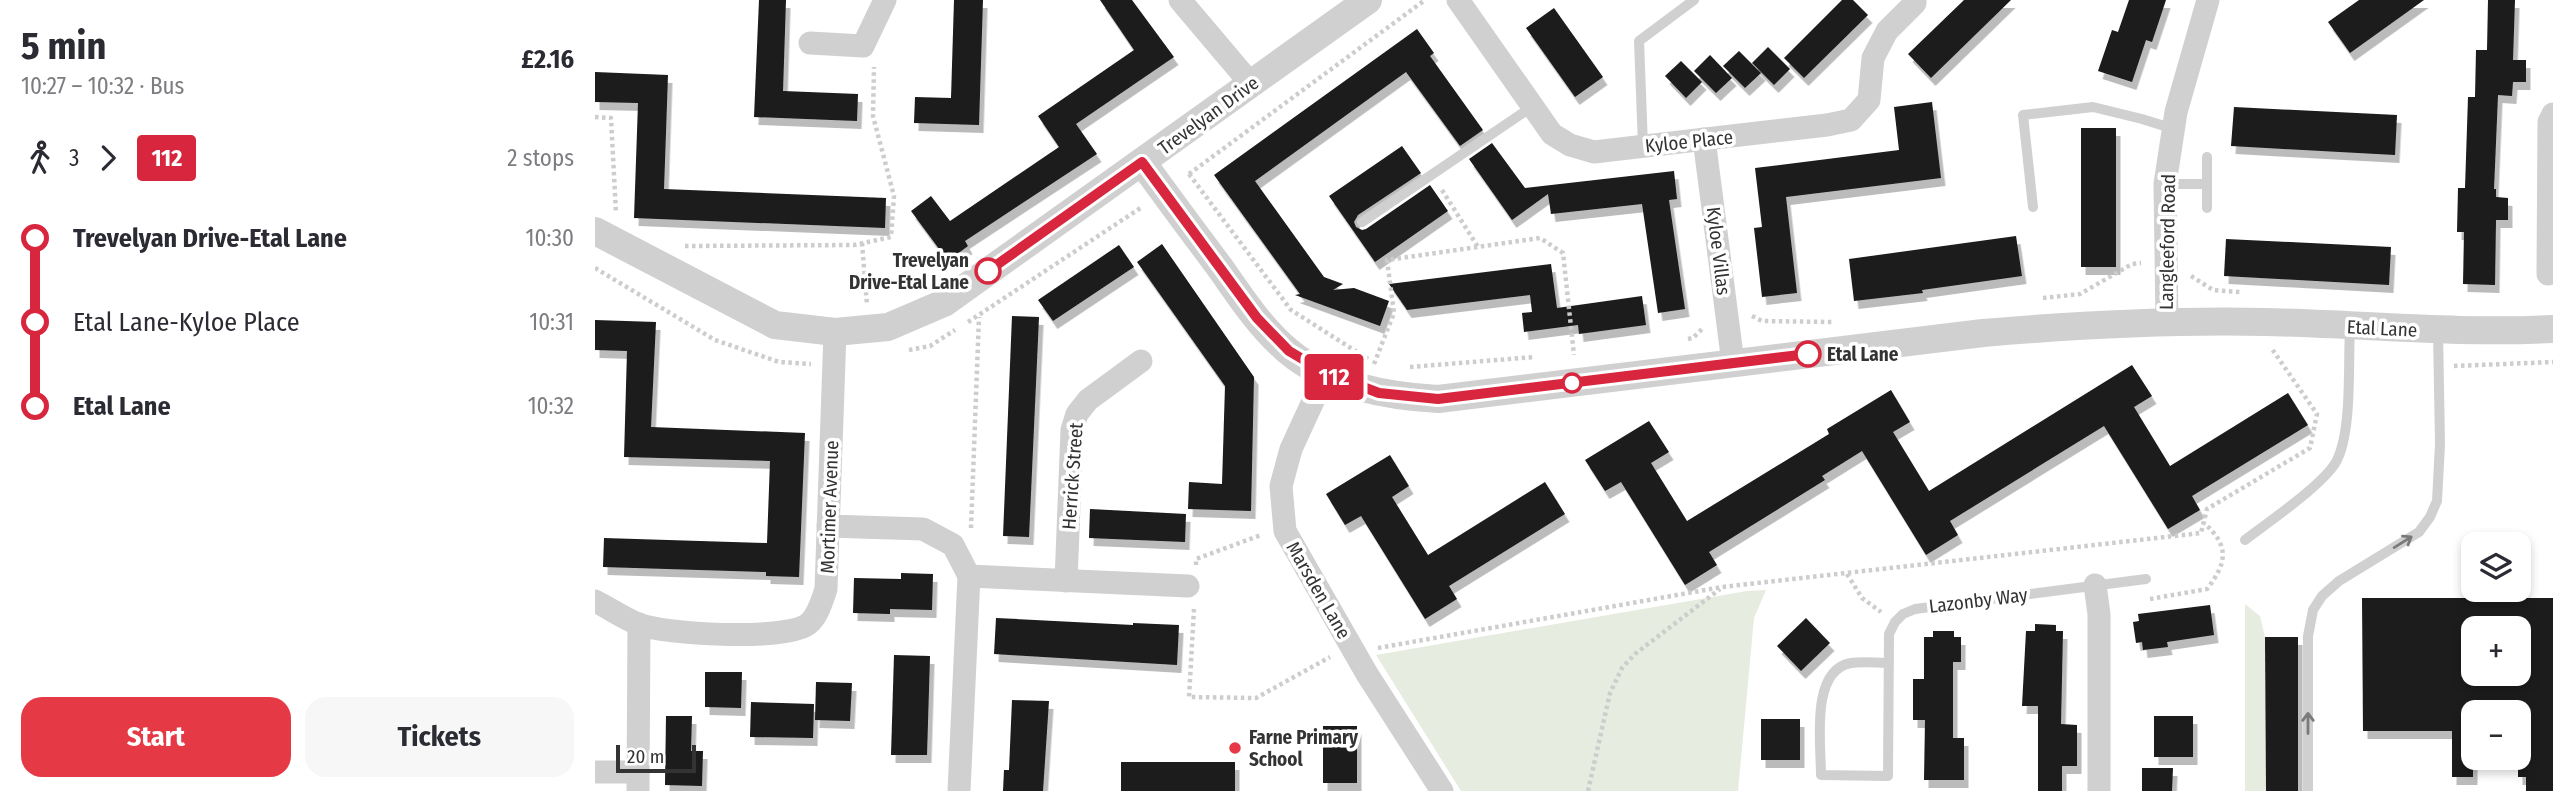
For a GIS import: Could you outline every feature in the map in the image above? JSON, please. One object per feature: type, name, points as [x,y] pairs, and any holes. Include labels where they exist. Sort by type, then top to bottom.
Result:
[{"type":"street","points":[[1180,0],[1251,84]]},
{"type":"street","name":"Trevelyan Drive","points":[[605,224],[775,325],[835,332],[888,327],[944,303],[1368,0]]},
{"type":"street","name":"Kyloe Place","points":[[1458,0],[1552,134],[1570,145],[1594,152],[1827,125],[1850,120],[1869,100],[1873,58],[1887,31],[1915,0]]},
{"type":"street","name":"Langleeford Road","points":[[2167,322],[2165,184],[2176,112],[2208,0]]},
{"type":"street","points":[[810,43],[863,46],[880,10]]},
{"type":"street","points":[[2548,274],[2549,122],[2553,114]]},
{"type":"street","name":"Kyloe Villas","points":[[1705,139],[1733,363]]},
{"type":"street","name":"Etal Lane","points":[[1142,162],[1257,318],[1289,351],[1326,373],[1369,376],[1392,395],[1438,399],[2058,326],[2267,322],[2438,331],[2553,329]]},
{"type":"street","name":"Mortimer Avenue","points":[[595,601],[639,624],[667,631],[776,635],[807,625],[819,609],[826,589],[835,332]]},
{"type":"street","name":"Herrick Street","points":[[1066,581],[1073,430],[1077,414],[1088,400],[1142,361]]},
{"type":"street","name":"Marsden Lane","points":[[1326,373],[1291,449],[1281,486],[1285,531],[1352,648],[1442,791]]},
{"type":"street","points":[[828,526],[923,529],[953,545],[969,576],[959,791]]},
{"type":"street","points":[[969,576],[1193,585]]},
{"type":"street","points":[[2095,585],[2099,614],[2099,791]]},
{"type":"street","points":[[595,772],[638,782],[639,624]]},
{"type":"lane","points":[[1643,146],[1639,41],[1694,0]]},
{"type":"lane","points":[[1362,222],[1533,106]]},
{"type":"lane","points":[[2033,207],[2023,115],[2093,107],[2173,129]]},
{"type":"lane","points":[[2207,157],[2207,208]]},
{"type":"lane","points":[[2165,184],[2207,184]]},
{"type":"lane","points":[[2245,540],[2313,488],[2338,459],[2345,427],[2350,326]]},
{"type":"lane","points":[[2308,791],[2308,636],[2313,610],[2322,596],[2339,582],[2419,532],[2437,501],[2440,425],[2438,331]]},
{"type":"lane","name":"Lazonby Way","points":[[1895,622],[1903,614],[1915,609],[2146,579]]},
{"type":"lane","points":[[1889,663],[1851,663],[1839,667],[1825,683],[1822,696],[1821,775],[1888,776],[1889,663],[1889,634],[1895,622]]},
{"type":"path","points":[[677,247],[862,243],[891,237],[894,196],[873,116],[880,10]]},
{"type":"path","points":[[595,117],[611,118],[605,224]]},
{"type":"path","points":[[1189,174],[1291,310],[1369,376]]},
{"type":"path","points":[[1432,175],[1478,247]]},
{"type":"path","points":[[1369,376],[1394,313],[1387,260],[1540,238],[1563,253],[1577,382]]},
{"type":"path","points":[[862,243],[869,329]]},
{"type":"path","points":[[2041,299],[2080,294],[2132,264],[2166,260],[2213,290],[2253,293]]},
{"type":"path","points":[[1680,340],[1693,338],[1726,304],[1762,321],[1844,322]]},
{"type":"path","points":[[969,576],[979,316]]},
{"type":"path","points":[[1285,531],[1264,534],[1196,559],[1189,697],[1256,698],[1337,653],[1352,648],[1368,650],[1722,587],[2201,533],[2207,509],[2310,448],[2317,414],[2267,342],[2267,322]]},
{"type":"path","points":[[1574,354],[1587,352]]},
{"type":"path","points":[[1408,368],[1546,356]]},
{"type":"path","points":[[2439,366],[2553,362]]},
{"type":"path","points":[[1369,376],[1384,366]]},
{"type":"path","points":[[2146,579],[2148,599],[2207,589],[2219,573],[2224,551],[2217,534],[2204,523]]},
{"type":"path","points":[[1847,574],[1862,598],[1895,622]]},
{"type":"path","points":[[1588,791],[1610,693],[1622,668],[1635,654],[1722,587]]},
{"type":"shaded area","points":[[1766,590],[1754,618],[1738,791],[1461,791],[1376,655],[1747,591]]},
{"type":"shaded area","points":[[2245,604],[2260,616],[2265,637],[2266,791],[2245,791]]},
{"type":"building","points":[[759,0],[786,0],[783,91],[858,94],[857,121],[754,117]]},
{"type":"building","points":[[954,0],[983,0],[979,125],[914,123],[915,97],[951,98]]},
{"type":"building","points":[[1100,0],[1132,0],[1174,57],[1076,124],[1097,154],[965,241],[968,246],[948,261],[911,211],[931,196],[950,221],[1059,147],[1038,116],[1134,50]]},
{"type":"building","points":[[1842,0],[1853,0],[1868,15],[1804,78],[1784,58]]},
{"type":"building","points":[[1964,0],[2011,0],[1931,78],[1908,54]]},
{"type":"building","points":[[2129,0],[2166,0],[2152,42],[2146,40],[2132,82],[2098,71],[2112,30],[2118,32]]},
{"type":"building","points":[[2359,0],[2424,0],[2350,53],[2328,22]]},
{"type":"building","points":[[2488,0],[2515,0],[2513,60],[2526,60],[2526,82],[2513,82],[2512,96],[2498,95],[2494,189],[2496,197],[2508,198],[2508,220],[2496,220],[2495,285],[2463,284],[2464,232],[2457,232],[2458,188],[2465,188],[2468,97],[2475,97],[2476,50],[2487,50]]},
{"type":"building","points":[[1554,8],[1603,77],[1575,97],[1526,28]]},
{"type":"building","points":[[1417,29],[1434,53],[1430,56],[1483,130],[1460,146],[1406,72],[1255,181],[1324,277],[1343,284],[1333,290],[1354,288],[1389,301],[1380,326],[1295,295],[1300,294],[1214,175]]},
{"type":"building","points":[[1768,47],[1790,69],[1774,85],[1752,63]]},
{"type":"building","points":[[1739,51],[1761,73],[1745,88],[1723,66]]},
{"type":"building","points":[[1710,55],[1732,78],[1716,93],[1694,71]]},
{"type":"building","points":[[1681,61],[1702,82],[1686,98],[1665,76]]},
{"type":"building","points":[[595,72],[668,75],[664,189],[886,198],[885,228],[634,218],[638,103],[595,102]]},
{"type":"building","points":[[1932,102],[1941,178],[1786,197],[1797,293],[1762,297],[1754,228],[1762,227],[1755,168],[1899,150],[1894,107]]},
{"type":"building","points":[[2234,107],[2397,115],[2395,155],[2231,146]]},
{"type":"building","points":[[2081,128],[2116,128],[2116,267],[2081,267]]},
{"type":"building","points":[[1492,143],[1525,188],[1674,171],[1677,199],[1669,200],[1685,309],[1658,313],[1642,204],[1551,214],[1548,194],[1512,220],[1469,159]]},
{"type":"building","points":[[1402,146],[1421,173],[1358,215],[1354,222],[1356,227],[1366,229],[1430,185],[1448,211],[1375,262],[1329,196]]},
{"type":"building","points":[[2016,236],[2022,276],[1922,290],[1923,293],[1854,301],[1849,259]]},
{"type":"building","points":[[2226,239],[2391,247],[2389,285],[2224,276]]},
{"type":"building","points":[[1162,244],[1254,377],[1251,511],[1188,509],[1189,482],[1222,484],[1225,386],[1137,262]]},
{"type":"building","points":[[1119,245],[1134,267],[1053,321],[1038,300]]},
{"type":"building","points":[[1551,264],[1557,308],[1642,296],[1646,325],[1579,334],[1578,325],[1524,332],[1522,313],[1532,312],[1530,295],[1407,310],[1389,284]]},
{"type":"building","points":[[1012,316],[1039,317],[1029,537],[1003,536]]},
{"type":"building","points":[[595,320],[656,322],[651,427],[805,433],[799,577],[766,576],[766,572],[603,567],[604,538],[767,543],[770,461],[624,457],[627,351],[595,350]]},
{"type":"building","points":[[2132,365],[2152,396],[2134,407],[2170,466],[2288,393],[2308,425],[2192,496],[2200,510],[2168,529],[2104,426],[1950,521],[1958,535],[1926,555],[1862,451],[1822,476],[1825,480],[1709,552],[1717,565],[1685,585],[1621,482],[1605,491],[1585,460],[1649,421],[1669,452],[1651,463],[1687,521],[1829,434],[1827,429],[1891,390],[1910,422],[1893,432],[1929,491]]},
{"type":"building","points":[[1390,455],[1409,486],[1392,497],[1428,555],[1545,482],[1565,514],[1449,586],[1457,599],[1425,619],[1361,516],[1345,525],[1326,494]]},
{"type":"building","points":[[1090,509],[1186,514],[1185,542],[1089,538]]},
{"type":"building","points":[[901,573],[933,574],[932,610],[890,609],[890,614],[853,613],[854,578],[901,579]]},
{"type":"building","points":[[2362,598],[2461,598],[2461,602],[2531,602],[2531,598],[2553,598],[2553,791],[2526,791],[2526,777],[2518,777],[2518,770],[2531,770],[2531,700],[2461,700],[2461,770],[2473,770],[2473,777],[2452,777],[2452,731],[2363,731]]},
{"type":"building","points":[[2210,605],[2214,635],[2167,642],[2168,647],[2143,650],[2142,642],[2136,643],[2133,622],[2139,621],[2138,614]]},
{"type":"building","points":[[996,618],[1179,625],[1177,665],[994,654]]},
{"type":"building","points":[[1806,618],[1830,643],[1801,671],[1777,646]]},
{"type":"building","points":[[2035,624],[2056,625],[2056,631],[2063,631],[2061,724],[2077,725],[2077,766],[2062,766],[2062,791],[2038,791],[2038,706],[2022,706],[2026,631],[2035,631]]},
{"type":"building","points":[[1933,631],[1954,631],[1954,637],[1961,637],[1961,662],[1953,662],[1953,738],[1964,738],[1964,780],[1924,780],[1925,720],[1913,720],[1913,679],[1924,679],[1924,637],[1933,637]]},
{"type":"building","points":[[2265,637],[2298,637],[2298,791],[2266,791]]},
{"type":"building","points":[[894,655],[930,656],[927,755],[891,755]]},
{"type":"building","points":[[705,672],[742,672],[741,708],[705,707]]},
{"type":"building","points":[[816,682],[852,683],[850,721],[815,720]]},
{"type":"building","points":[[1012,700],[1049,701],[1043,791],[1003,791],[1004,770],[1009,770]]},
{"type":"building","points":[[751,702],[814,704],[813,738],[750,737]]},
{"type":"building","points":[[666,716],[692,716],[691,751],[703,751],[702,786],[665,785]]},
{"type":"building","points":[[2154,716],[2193,716],[2193,757],[2154,757]]},
{"type":"building","points":[[1761,719],[1800,719],[1800,760],[1761,760]]},
{"type":"building","points":[[1323,726],[1357,726],[1357,783],[1323,783]]},
{"type":"building","points":[[1121,762],[1235,762],[1235,791],[1121,791]]},
{"type":"building","points":[[2142,768],[2173,768],[2172,791],[2142,791]]},
{"type":"bus line","name":"112","points":[[988,271],[1142,162],[1257,318],[1289,351],[1326,373],[1379,393],[1438,399],[1808,354]]},
{"type":"place","name":"Trevelyan Drive-Etal Lane","points":[[988,271]]},
{"type":"place","name":"Etal Lane","points":[[1808,354]]},
{"type":"place","name":"Farne Primary School","points":[[1235,748]]}]
